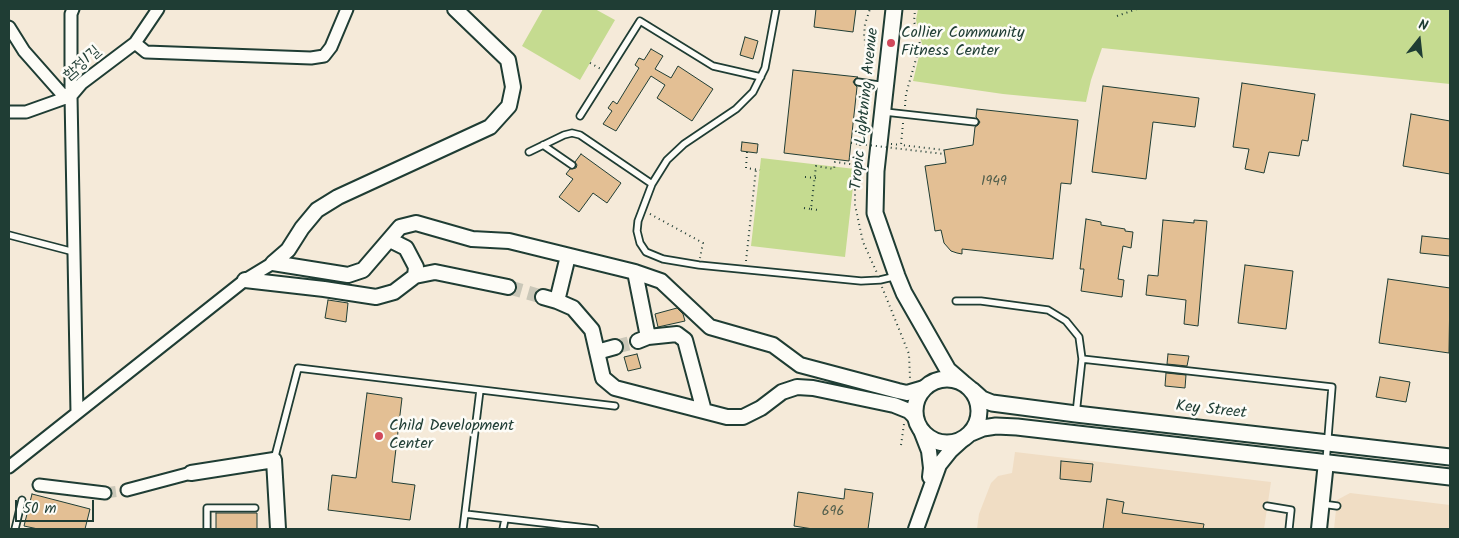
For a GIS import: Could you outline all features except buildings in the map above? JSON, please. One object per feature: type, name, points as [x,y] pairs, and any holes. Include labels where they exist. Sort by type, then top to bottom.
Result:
[{"type":"main road","name":"Tropic Lightning Avenue","points":[[894,9],[876,171],[875,213],[904,293],[938,349],[948,370],[967,387]]},
{"type":"main road","points":[[938,349],[939,373],[918,396],[914,406],[917,425],[922,433],[931,440],[941,443],[951,444],[983,428],[996,426],[1018,427],[1450,477]]},
{"type":"main road","points":[[928,385],[948,379],[967,387],[977,398],[979,407],[976,425],[966,437]]},
{"type":"main road","name":"Key Street","points":[[967,387],[982,399],[992,403],[1450,457]]},
{"type":"street","points":[[73,9],[71,14],[71,96],[77,413]]},
{"type":"street","name":"함정1길","points":[[9,112],[26,112],[71,96],[82,83],[135,43],[158,9]]},
{"type":"street","points":[[135,43],[146,52],[311,58],[324,56],[331,47],[347,9]]},
{"type":"street","points":[[9,468],[245,280],[273,264],[288,250],[302,228],[317,210],[338,197],[490,127],[509,106],[513,87],[508,60],[455,9]]},
{"type":"street","points":[[9,28],[24,51],[62,94],[71,96]]},
{"type":"street","points":[[273,264],[348,275],[363,270],[400,227],[416,223],[472,238],[509,241],[635,272],[661,281],[710,327],[773,345],[800,365],[906,393],[928,385]]},
{"type":"street","points":[[390,240],[406,248],[416,267],[415,276]]},
{"type":"street","points":[[568,256],[550,299],[573,308],[592,330],[603,378],[615,388],[727,418],[743,417],[761,408],[782,392],[797,387],[813,388],[894,405],[909,411],[915,417]]},
{"type":"street","points":[[245,280],[324,288],[376,297],[394,292],[415,276],[435,272],[508,287]]},
{"type":"street","points":[[635,272],[643,339],[677,334],[684,340],[704,411]]},
{"type":"street","points":[[597,352],[615,347]]},
{"type":"street","points":[[922,433],[929,451],[931,468],[929,491]]},
{"type":"street","points":[[916,529],[939,464],[966,437]]},
{"type":"street","points":[[127,490],[191,473],[274,460],[277,528]]},
{"type":"street","points":[[1319,529],[1326,462]]},
{"type":"street","points":[[39,485],[106,493]]},
{"type":"lane","points":[[776,9],[762,77],[753,92],[736,109],[684,144],[667,160],[652,184],[638,221],[637,231],[640,243],[646,252],[663,259],[699,265],[861,281],[880,280],[897,276]]},
{"type":"lane","points":[[580,116],[640,21],[713,66],[762,77]]},
{"type":"lane","points":[[858,82],[886,86]]},
{"type":"lane","points":[[882,111],[976,122]]},
{"type":"lane","points":[[529,152],[564,134],[572,133],[580,136],[652,184]]},
{"type":"lane","points":[[543,145],[572,165]]},
{"type":"lane","points":[[9,235],[74,252]]},
{"type":"lane","points":[[956,301],[1048,310],[1066,321],[1079,337],[1082,359],[1076,414]]},
{"type":"lane","points":[[1082,359],[1332,387],[1326,462]]},
{"type":"lane","points":[[274,460],[298,368],[615,406]]},
{"type":"lane","points":[[463,529],[480,390]]},
{"type":"lane","points":[[15,529],[22,500]]},
{"type":"lane","points":[[1322,504],[1336,506]]},
{"type":"lane","points":[[1267,506],[1291,510],[1289,529]]},
{"type":"lane","points":[[207,529],[207,508],[255,508]]},
{"type":"lane","points":[[465,514],[595,529]]},
{"type":"lane","points":[[503,529],[504,518]]},
{"type":"path","points":[[914,9],[914,22],[920,45],[906,94],[901,145],[944,150]]},
{"type":"path","points":[[1117,16],[1137,9]]},
{"type":"path","points":[[590,63],[607,73]]},
{"type":"path","points":[[851,143],[944,154]]},
{"type":"path","points":[[744,269],[758,169],[746,168],[747,152]]},
{"type":"path","points":[[811,209],[816,166],[834,169],[835,161],[858,165]]},
{"type":"path","points":[[805,176],[816,178]]},
{"type":"path","points":[[804,208],[818,210]]},
{"type":"path","points":[[642,209],[703,243],[699,265]]},
{"type":"shaded area","points":[[1015,452],[1271,482],[1264,529],[977,529],[979,514],[991,483],[998,476],[1012,473]]},
{"type":"shaded area","points":[[1350,493],[1450,505],[1450,529],[1334,529],[1337,500]]},
{"type":"green space","points":[[543,9],[595,9],[615,20],[580,80],[522,46]]},
{"type":"green space","points":[[918,9],[1450,9],[1450,84],[1102,48],[1086,102],[1003,94],[913,81],[922,44],[916,20]]},
{"type":"green space","points":[[761,158],[855,169],[845,257],[751,246]]},
{"type":"tunnel","points":[[508,287],[543,297]]},
{"type":"tunnel","points":[[615,347],[638,341]]},
{"type":"tunnel","points":[[105,493],[127,490]]},
{"type":"place","name":"Collier Community Fitness Center","points":[[891,43]]},
{"type":"place","name":"Child Development Center","points":[[379,436]]}]
